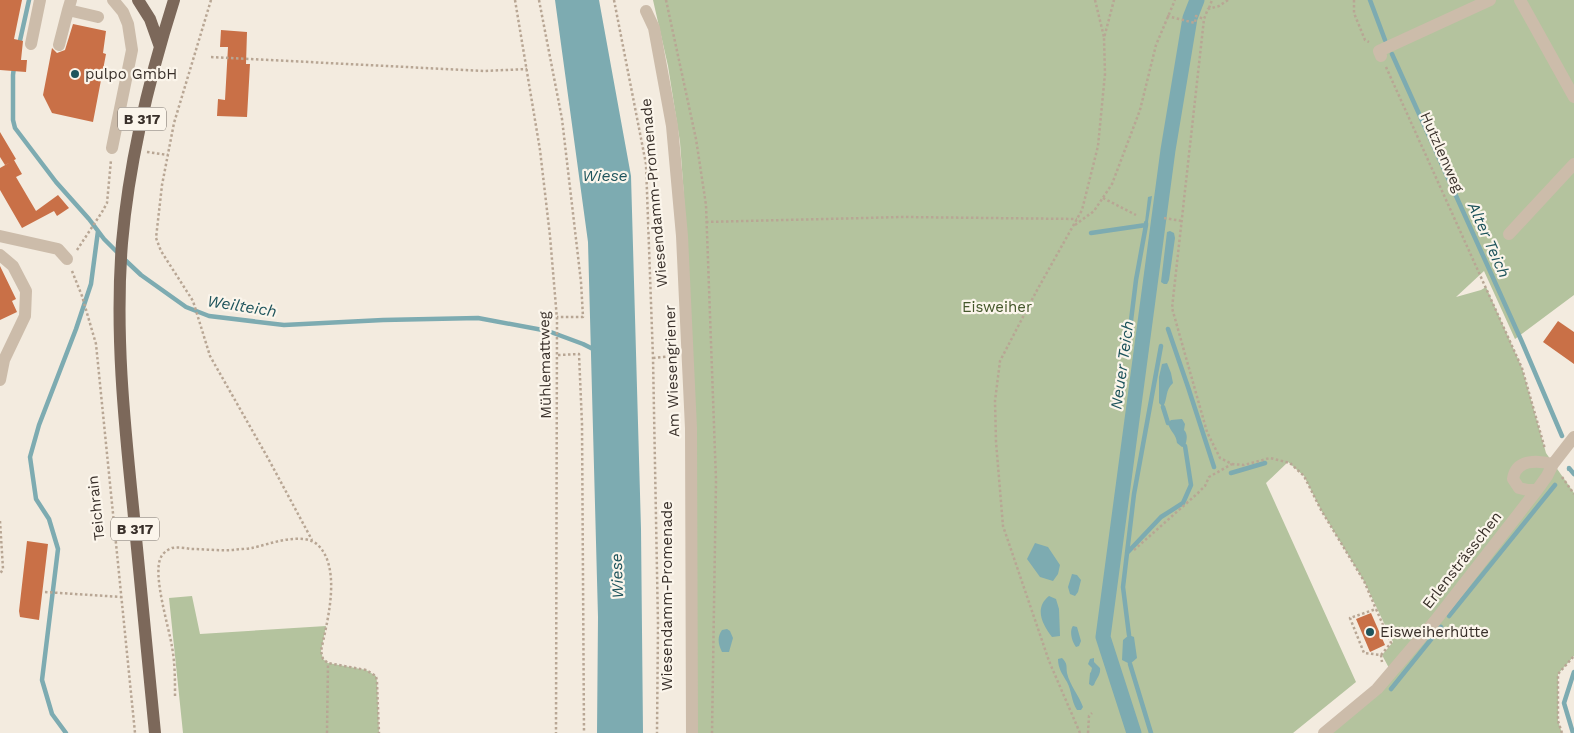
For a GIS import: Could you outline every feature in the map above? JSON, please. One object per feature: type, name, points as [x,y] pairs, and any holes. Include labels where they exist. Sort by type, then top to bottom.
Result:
[{"type":"main road","points":[[138,0],[150,19],[160,46]]},
{"type":"main road","name":"B 317","points":[[155,733],[124,412],[121,270],[128,193],[136,150],[160,46],[174,0]]},
{"type":"street","points":[[31,44],[40,0]]},
{"type":"street","points":[[112,148],[132,50],[128,24],[123,12],[113,0]]},
{"type":"street","points":[[1380,54],[1490,0]]},
{"type":"street","points":[[1520,0],[1574,97]]},
{"type":"street","points":[[59,45],[70,5],[98,17]]},
{"type":"street","name":"Am Wiesengriener","points":[[646,11],[654,28],[672,126],[682,236],[691,428],[692,733]]},
{"type":"street","points":[[1509,234],[1574,164]]},
{"type":"street","points":[[0,236],[58,249],[67,259]]},
{"type":"street","points":[[0,256],[13,266],[26,291],[25,316],[4,360],[0,380]]},
{"type":"street","name":"Erlensträsschen","points":[[1324,733],[1377,689],[1389,675],[1435,620],[1537,490],[1574,436]]},
{"type":"street","points":[[1537,490],[1519,488],[1513,479],[1514,472],[1524,464],[1541,461],[1553,464]]},
{"type":"path","points":[[211,0],[174,123],[162,185],[156,238],[161,251],[193,301],[210,356],[312,540],[323,552],[330,568],[331,590],[321,651],[323,659],[328,663],[366,670],[376,676],[379,733]]},
{"type":"path","name":"Mühlemattweg","points":[[515,0],[540,150],[557,318],[556,733]]},
{"type":"path","points":[[539,0],[562,119],[581,282],[583,317],[557,318]]},
{"type":"path","points":[[614,0],[646,164],[653,358],[658,625],[657,733]]},
{"type":"path","points":[[666,0],[696,139],[706,205],[716,480],[712,733]]},
{"type":"path","points":[[1080,733],[1049,661],[1003,526],[995,401],[1000,361],[1082,210],[1098,146],[1105,74],[1104,38],[1096,0]]},
{"type":"path","points":[[1104,38],[1114,0]]},
{"type":"path","points":[[1074,226],[1094,211],[1112,184],[1144,96],[1156,45],[1174,0]]},
{"type":"path","points":[[1212,0],[1204,19],[1172,308],[1207,432],[1220,458],[1232,464],[1244,466],[1270,458],[1290,463],[1304,476],[1321,510],[1364,581],[1391,643],[1380,655]]},
{"type":"path","points":[[1208,9],[1219,6],[1228,0]]},
{"type":"path","name":"Hutzlenweg","points":[[1354,0],[1354,13],[1365,40],[1376,46],[1380,54],[1522,368],[1546,453],[1574,494]]},
{"type":"path","points":[[1167,16],[1194,23],[1196,16],[1204,19]]},
{"type":"path","points":[[211,57],[484,71],[527,69]]},
{"type":"path","points":[[85,238],[107,202],[112,148]]},
{"type":"path","points":[[136,150],[168,156]]},
{"type":"path","points":[[1103,198],[1136,215]]},
{"type":"path","points":[[706,222],[903,217],[1077,219]]},
{"type":"path","points":[[1164,218],[1182,221]]},
{"type":"path","name":"Teichrain","points":[[76,283],[82,296],[96,344],[135,733]]},
{"type":"path","points":[[558,355],[579,354],[582,424],[584,733]]},
{"type":"path","points":[[653,358],[677,356]]},
{"type":"path","points":[[1134,550],[1198,493],[1205,486],[1209,477],[1232,464]]},
{"type":"path","points":[[0,521],[3,569],[0,574]]},
{"type":"path","points":[[174,696],[175,666],[158,579],[160,558],[164,553],[175,548],[230,550],[250,548],[291,539],[303,538],[312,540]]},
{"type":"path","points":[[45,592],[122,597]]},
{"type":"path","points":[[1376,609],[1350,618],[1364,654],[1380,655]]},
{"type":"path","points":[[1380,655],[1389,675]]},
{"type":"path","points":[[1562,733],[1558,721],[1558,674],[1574,656]]},
{"type":"path","points":[[327,733],[328,663]]},
{"type":"path","points":[[1088,733],[1088,716],[1092,713]]},
{"type":"green space","name":"Eisweiher","points":[[653,0],[1574,0],[1574,295],[1515,339],[1484,271],[1456,297],[1486,287],[1522,368],[1546,453],[1574,493],[1574,656],[1558,674],[1558,721],[1562,733],[1320,733],[1375,686],[1389,668],[1382,655],[1393,642],[1364,581],[1321,510],[1304,476],[1288,462],[1266,483],[1356,682],[1293,733],[697,733],[684,197],[680,142],[668,66]]},
{"type":"green space","points":[[192,596],[200,634],[326,626],[321,651],[323,659],[328,663],[366,670],[376,676],[379,733],[183,733],[169,598]]},
{"type":"water","name":"Wiese","points":[[555,0],[599,0],[631,176],[641,529],[643,733],[597,733],[598,617],[588,242]]},
{"type":"water","points":[[1152,196],[1148,222],[1145,222],[1148,197]]},
{"type":"water","points":[[1167,232],[1174,233],[1175,238],[1169,280],[1167,284],[1164,284],[1161,282]]},
{"type":"water","points":[[1167,363],[1173,383],[1169,388],[1163,407],[1159,403],[1159,377],[1162,364]]},
{"type":"water","points":[[1182,419],[1185,424],[1184,430],[1187,437],[1185,446],[1182,447],[1177,443],[1168,423],[1171,420]]},
{"type":"water","points":[[1035,543],[1048,547],[1060,565],[1058,574],[1053,581],[1040,577],[1027,559]]},
{"type":"water","points":[[1072,574],[1077,575],[1081,580],[1075,596],[1070,594],[1068,587]]},
{"type":"water","points":[[1049,596],[1056,599],[1059,609],[1060,636],[1052,637],[1045,627],[1041,616],[1044,601]]},
{"type":"water","points":[[1073,626],[1077,627],[1081,641],[1079,646],[1076,647],[1071,631]]},
{"type":"water","points":[[727,629],[733,638],[729,652],[722,652],[719,643],[720,633],[722,630]]},
{"type":"water","points":[[1129,635],[1134,637],[1137,658],[1130,664],[1122,660],[1123,640]]},
{"type":"water","points":[[1062,658],[1066,664],[1070,682],[1083,707],[1081,710],[1077,710],[1075,707],[1069,685],[1060,669],[1058,659]]},
{"type":"water","points":[[1094,658],[1094,662],[1100,670],[1092,686],[1089,684],[1092,668],[1088,664],[1090,659]]},
{"type":"building","points":[[0,0],[22,0],[14,39],[23,41],[21,60],[27,60],[26,72],[0,70]]},
{"type":"building","name":"pulpo GmbH","points":[[73,24],[106,31],[103,53],[106,54],[93,122],[52,113],[43,95],[52,48],[57,53],[65,50]]},
{"type":"building","points":[[221,30],[247,32],[246,64],[250,64],[247,117],[217,116],[218,99],[225,100],[228,47],[220,47]]},
{"type":"building","points":[[0,132],[16,159],[5,165],[0,157]]},
{"type":"building","points":[[14,160],[22,174],[16,177],[36,211],[58,195],[69,208],[57,216],[54,211],[22,228],[0,190],[0,168]]},
{"type":"building","points":[[0,266],[16,299],[12,301],[17,312],[0,320]]},
{"type":"building","points":[[1558,321],[1574,332],[1574,364],[1543,342]]},
{"type":"building","points":[[27,541],[48,544],[39,620],[20,617],[19,611]]},
{"type":"building","name":"Eisweiherhütte","points":[[1371,613],[1385,645],[1370,652],[1356,619]]},
{"type":"waterway","name":"Weilteich","points":[[19,45],[29,0]]},
{"type":"waterway","name":"Neuer Teich","points":[[1134,733],[1103,637],[1168,150],[1190,18],[1197,0]]},
{"type":"waterway","name":"Alter Teich","points":[[1370,0],[1385,40]]},
{"type":"waterway","name":"Alter Teich","points":[[1392,54],[1522,342],[1562,436]]},
{"type":"waterway","name":"Weilteich","points":[[14,67],[13,120],[15,128],[56,182],[119,254]]},
{"type":"waterway","points":[[1091,233],[1146,225],[1146,223]]},
{"type":"waterway","points":[[1127,353],[1136,280],[1146,225]]},
{"type":"waterway","points":[[66,733],[52,714],[42,680],[58,549],[49,519],[36,499],[30,457],[39,425],[91,284],[98,231]]},
{"type":"waterway","name":"Weilteich","points":[[124,259],[141,275],[186,307],[209,316],[284,325],[478,318],[548,331],[595,350]]},
{"type":"waterway","points":[[1168,329],[1214,467]]},
{"type":"waterway","points":[[1129,635],[1123,587],[1134,494],[1161,346]]},
{"type":"waterway","points":[[1163,407],[1168,423]]},
{"type":"waterway","points":[[1127,553],[1161,517],[1183,503],[1191,485],[1185,446]]},
{"type":"waterway","points":[[1231,473],[1265,463]]},
{"type":"waterway","name":"Alter Teich","points":[[1569,469],[1574,474]]},
{"type":"waterway","points":[[1449,616],[1555,485]]},
{"type":"waterway","points":[[1391,689],[1441,627]]},
{"type":"waterway","points":[[1130,664],[1151,733]]},
{"type":"waterway","name":"Alter Teich","points":[[1573,733],[1564,703],[1574,672]]},
{"type":"place","name":"pulpo GmbH","points":[[75,74]]},
{"type":"place","name":"Eisweiherhütte","points":[[1370,632]]}]
